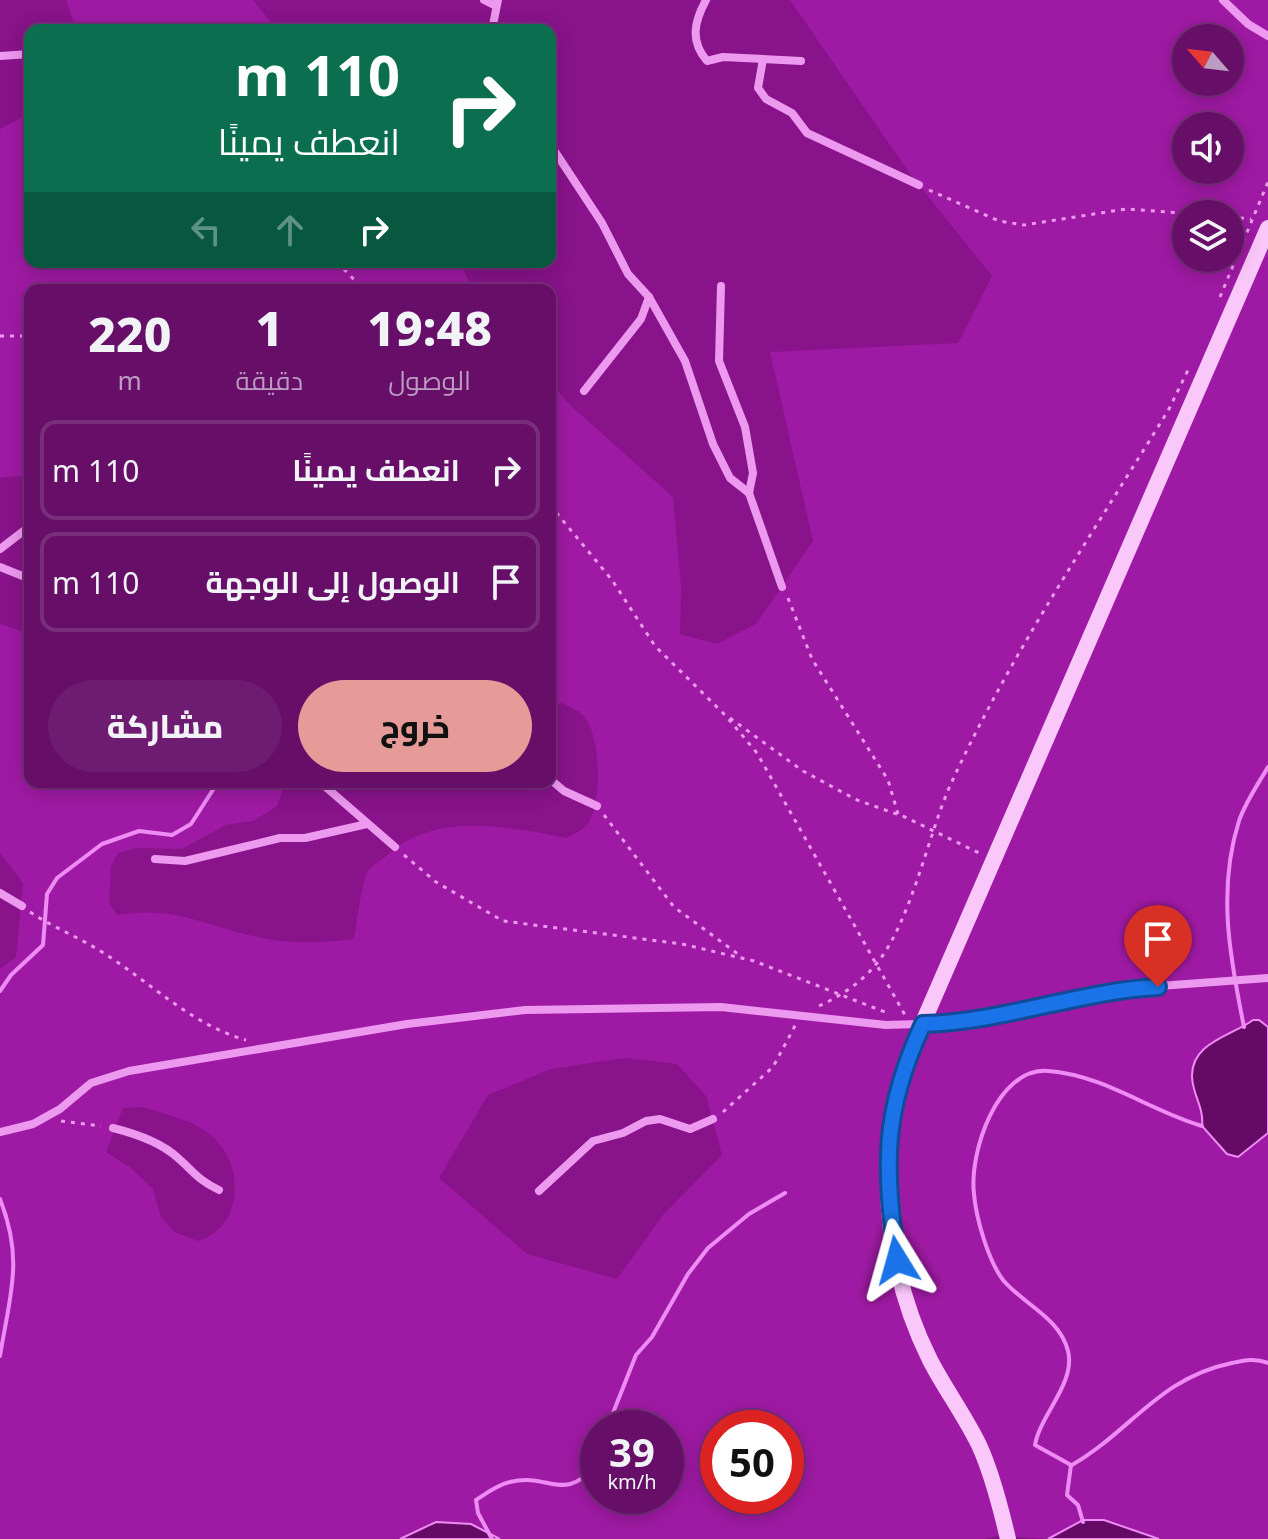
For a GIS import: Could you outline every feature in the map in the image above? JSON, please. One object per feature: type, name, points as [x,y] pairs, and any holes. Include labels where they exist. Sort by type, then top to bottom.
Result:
[{"type":"main road","points":[[1008,1539],[980,1447],[929,1358],[897,1260],[888,1197],[887,1139],[895,1094],[917,1024],[993,861],[1268,228]]},
{"type":"street","points":[[484,0],[497,3],[493,24]]},
{"type":"street","points":[[706,0],[695,32],[696,49],[707,61],[723,57],[801,61]]},
{"type":"street","points":[[1223,0],[1248,24],[1268,36]]},
{"type":"street","points":[[0,56],[24,54]]},
{"type":"street","points":[[763,59],[758,88],[766,99],[792,113],[807,133],[919,185]]},
{"type":"street","points":[[556,153],[602,223],[628,274],[649,297],[685,361],[713,444],[730,478],[749,493]]},
{"type":"street","points":[[721,286],[719,361],[749,447],[753,473],[749,493],[782,587]]},
{"type":"street","points":[[584,391],[641,319],[649,297]]},
{"type":"street","points":[[0,549],[24,531]]},
{"type":"street","points":[[0,567],[24,577]]},
{"type":"street","points":[[556,784],[597,806]]},
{"type":"street","points":[[327,788],[395,847]]},
{"type":"street","points":[[155,859],[185,861],[280,838],[305,838],[367,824]]},
{"type":"street","points":[[0,893],[22,906]]},
{"type":"street","points":[[0,1132],[33,1124],[60,1109],[91,1083],[117,1075],[407,1024],[525,1010],[721,1007],[886,1025],[917,1024],[984,1019],[1132,988],[1268,978]]},
{"type":"street","points":[[539,1191],[593,1141],[623,1133],[646,1121],[660,1119],[690,1129],[713,1119]]},
{"type":"street","points":[[113,1128],[177,1156],[197,1179],[219,1190]]},
{"type":"path","points":[[1215,310],[1268,182]]},
{"type":"path","points":[[919,185],[999,221],[1024,225],[1126,209],[1172,212]]},
{"type":"path","points":[[1244,218],[1251,219]]},
{"type":"path","points":[[343,268],[358,284]]},
{"type":"path","points":[[0,336],[24,336]]},
{"type":"path","points":[[713,1119],[743,1097],[773,1067],[801,1014],[842,995],[874,966],[901,917],[949,789],[1004,684],[1169,409],[1197,353]]},
{"type":"path","points":[[556,512],[612,580],[655,646],[726,716],[757,753],[874,966],[917,1024]]},
{"type":"path","points":[[782,587],[812,659],[888,780],[898,814]]},
{"type":"path","points":[[726,716],[803,771],[857,800],[898,814],[993,861]]},
{"type":"path","points":[[597,806],[674,907],[744,959]]},
{"type":"path","points":[[395,847],[436,882],[503,921],[682,944],[744,959],[917,1024]]},
{"type":"path","points":[[22,906],[106,954],[177,1006],[228,1035],[273,1047]]},
{"type":"path","points":[[33,1124],[61,1121],[113,1128]]},
{"type":"shaded area","points":[[66,0],[253,0],[272,24],[74,24]]},
{"type":"shaded area","points":[[790,0],[1268,0],[1268,1027],[1253,1020],[1238,1031],[1210,1042],[1195,1091],[1204,1110],[1202,1126],[1215,1142],[1247,1151],[1253,1141],[1268,1133],[1268,1539],[1159,1539],[1083,1520],[1048,1539],[997,1536],[984,1539],[500,1539],[471,1526],[450,1523],[400,1539],[0,1539],[0,969],[16,957],[23,883],[0,853],[0,624],[24,632],[24,788],[283,788],[277,806],[253,821],[226,825],[182,849],[136,848],[118,853],[111,866],[109,903],[118,915],[175,915],[285,941],[354,939],[368,871],[406,841],[450,827],[473,826],[567,838],[585,827],[592,815],[598,770],[590,726],[577,711],[563,703],[556,705],[556,389],[673,497],[681,586],[680,634],[717,644],[756,624],[813,541],[770,352],[958,343],[992,276],[910,174]],"holes":[[[625,1058],[677,1064],[706,1096],[722,1155],[663,1215],[617,1279],[527,1254],[439,1178],[488,1095],[551,1069]],[[143,1107],[200,1127],[219,1144],[228,1158],[234,1174],[232,1207],[214,1233],[198,1241],[175,1232],[161,1217],[153,1189],[131,1168],[106,1152],[123,1108]]]},
{"type":"shaded area","points":[[24,116],[24,268],[463,268],[470,284],[24,284],[24,476],[0,478],[0,129]]},
{"type":"shaded area","points":[[1253,1020],[1259,1020],[1268,1027],[1268,1133],[1238,1157],[1227,1154],[1202,1126],[1192,1077],[1193,1065],[1214,1041]]},
{"type":"shaded area","points":[[1083,1520],[1104,1520],[1159,1539],[1048,1539]]},
{"type":"shaded area","points":[[436,1522],[471,1524],[500,1539],[400,1539]]},
{"type":"waterway","points":[[1244,1027],[1230,950],[1229,873],[1239,821],[1268,767]]},
{"type":"waterway","points":[[0,991],[11,975],[43,945],[47,894],[57,878],[102,844],[139,831],[172,835],[191,824],[214,788]]},
{"type":"waterway","points":[[1083,1522],[1078,1505],[1067,1495],[1071,1465],[1035,1445],[1067,1375],[1068,1351],[1064,1339],[1049,1320],[1003,1280],[988,1250],[974,1194],[976,1157],[982,1136],[1001,1097],[1014,1083],[1030,1073],[1048,1071],[1108,1086],[1202,1126]]},
{"type":"waterway","points":[[614,1410],[636,1355],[652,1337],[688,1274],[708,1248],[749,1214],[785,1193]]},
{"type":"waterway","points":[[0,1199],[12,1241],[13,1259],[11,1295],[0,1356]]},
{"type":"waterway","points":[[1072,1465],[1185,1380],[1237,1362],[1255,1360],[1268,1363]]},
{"type":"waterway","points":[[492,1539],[478,1513],[476,1500],[510,1482],[524,1480],[565,1485],[580,1479]]},
{"type":"route","points":[[897,1260],[888,1197],[887,1139],[895,1094],[923,1024],[984,1019],[1132,988],[1158,987]]}]
